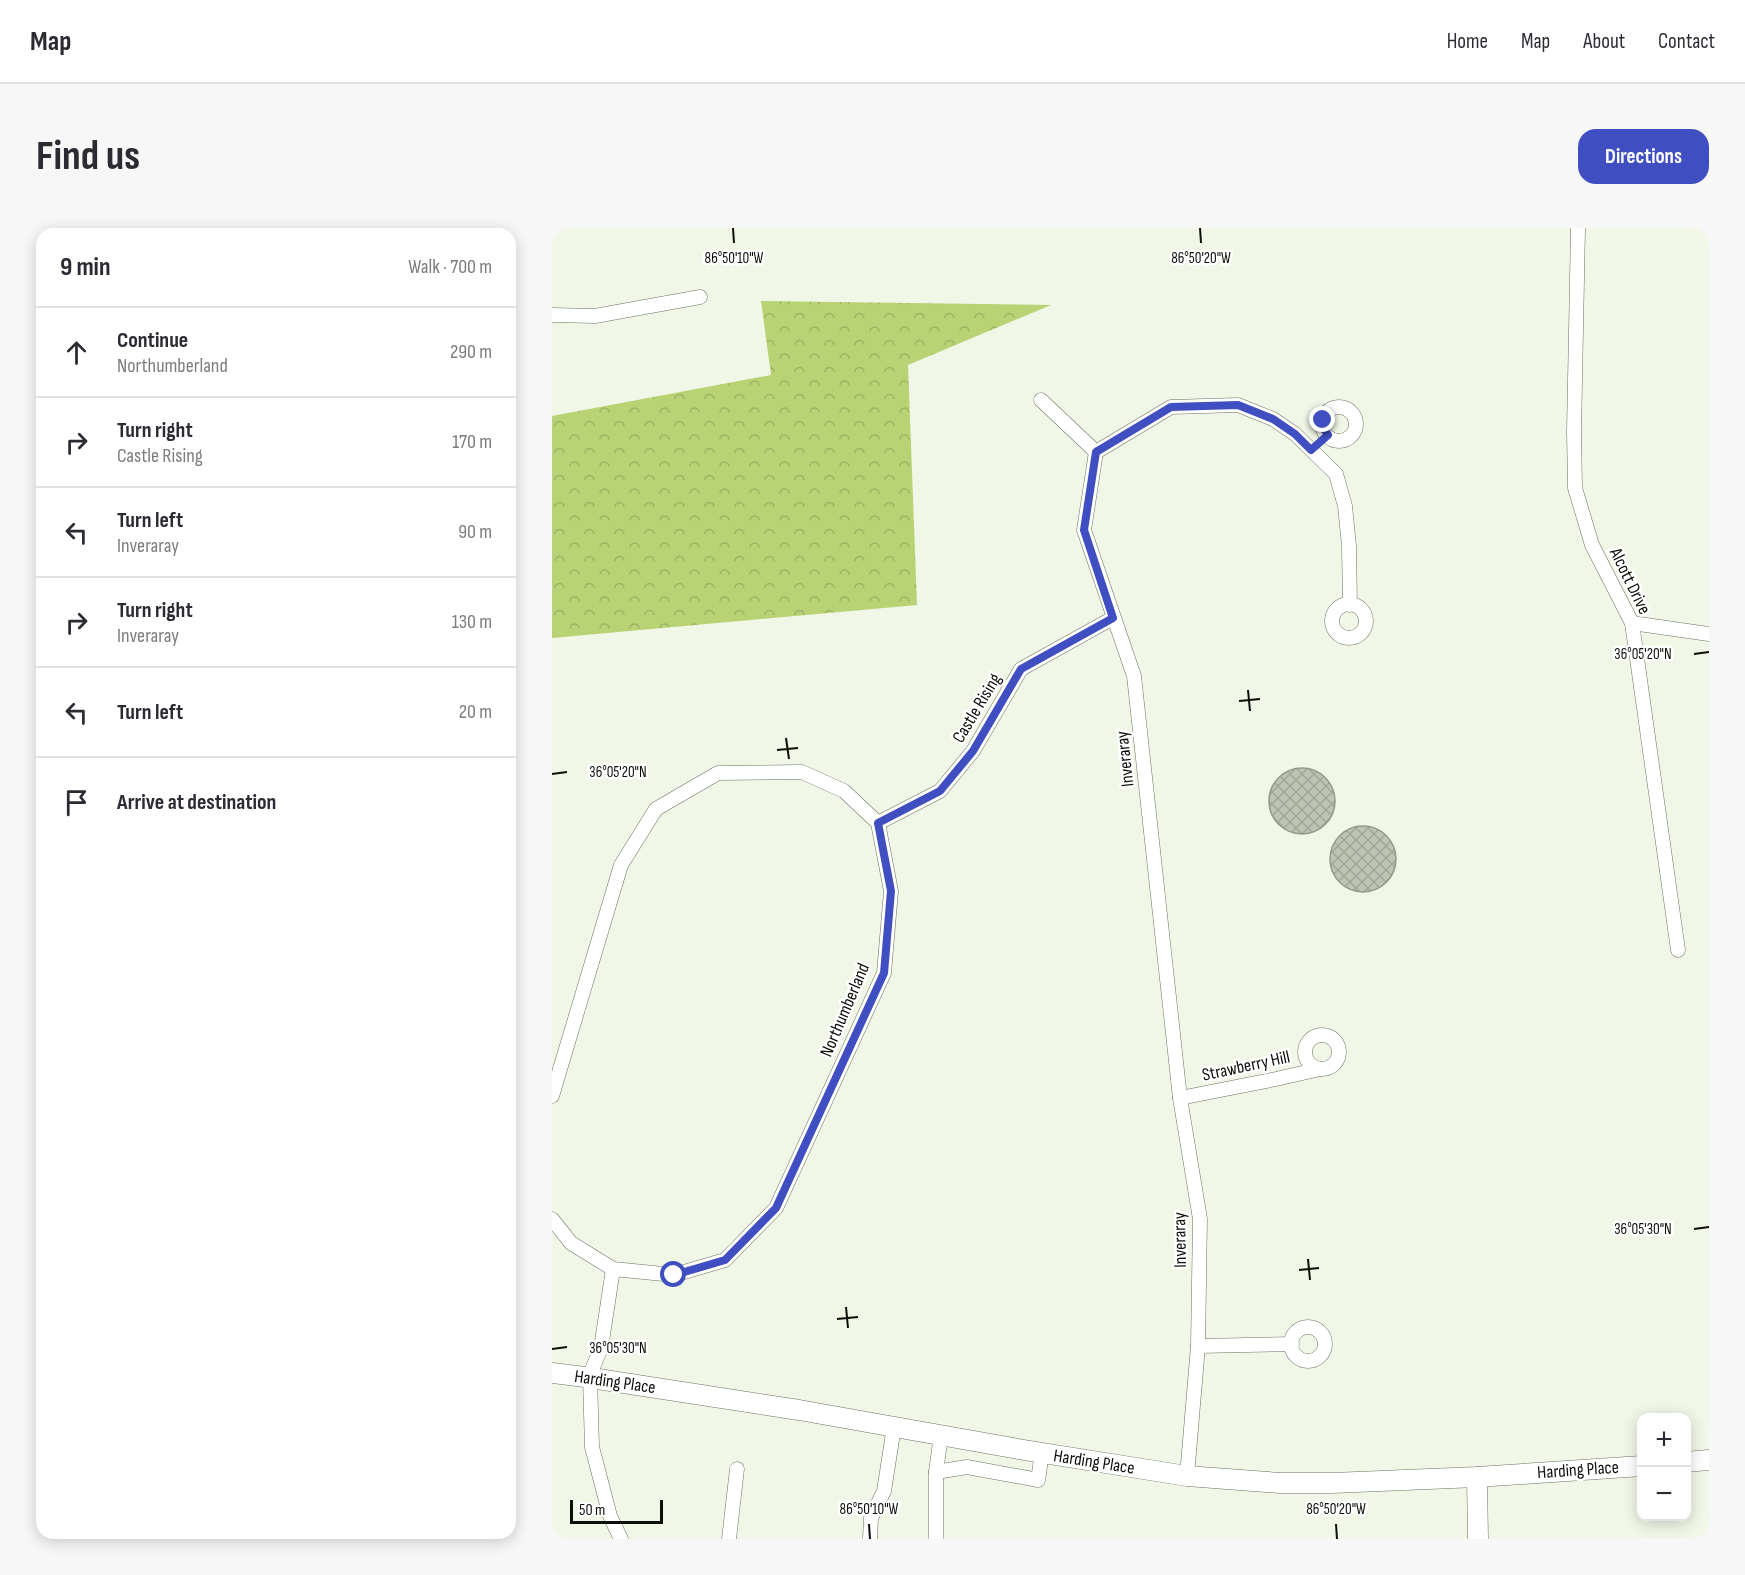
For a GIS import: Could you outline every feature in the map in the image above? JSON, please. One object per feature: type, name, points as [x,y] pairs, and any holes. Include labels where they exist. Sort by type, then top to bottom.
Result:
[{"type":"main road","name":"Harding Place","points":[[552,1373],[799,1410],[1187,1476],[1303,1483],[1477,1477],[1637,1466]]},
{"type":"main road","points":[[1691,1462],[1709,1460]]},
{"type":"main road","points":[[1477,1477],[1478,1539]]},
{"type":"street","name":"Alcott Drive","points":[[1578,228],[1575,488],[1592,545],[1632,624],[1678,950]]},
{"type":"street","points":[[552,315],[595,316],[700,297]]},
{"type":"street","points":[[1041,400],[1096,452],[1171,407],[1238,405],[1273,419],[1295,434],[1335,474],[1344,506],[1349,546],[1350,605]]},
{"type":"street","points":[[1311,450],[1328,435]]},
{"type":"street","name":"Inveraray","points":[[1096,452],[1084,530],[1134,676],[1180,1098],[1200,1219],[1198,1346],[1187,1476]]},
{"type":"street","name":"Castle Rising","points":[[878,823],[940,791],[973,751],[1021,669],[1113,618]]},
{"type":"street","points":[[1632,624],[1709,634]]},
{"type":"street","points":[[552,1096],[621,866],[656,809],[718,773],[802,772],[844,791],[878,823]]},
{"type":"street","name":"Northumberland","points":[[552,1219],[571,1243],[613,1269],[674,1275],[725,1260],[776,1208],[884,973],[891,891],[878,823]]},
{"type":"street","name":"Strawberry Hill","points":[[1180,1098],[1320,1069]]},
{"type":"street","points":[[613,1269],[601,1348],[589,1377],[592,1447],[610,1516],[621,1539]]},
{"type":"street","points":[[1198,1346],[1292,1344]]},
{"type":"street","points":[[870,1539],[872,1518],[884,1491],[894,1427]]},
{"type":"street","points":[[936,1539],[936,1472],[941,1435]]},
{"type":"street","points":[[936,1472],[967,1467],[1038,1480],[1042,1453]]},
{"type":"street","points":[[729,1539],[736,1469]]},
{"type":"green space","points":[[761,301],[1051,305],[908,365],[917,605],[552,638],[552,416],[771,375]]},
{"type":"building","points":[[1295,768],[1309,768],[1321,773],[1330,782],[1335,801],[1333,814],[1326,825],[1309,834],[1295,834],[1283,829],[1274,820],[1269,808],[1269,794],[1274,782],[1283,773]]},
{"type":"building","points":[[1356,826],[1370,826],[1382,831],[1391,840],[1396,859],[1394,872],[1387,883],[1370,892],[1356,892],[1344,887],[1335,878],[1330,866],[1330,852],[1335,840],[1344,831]]},
{"type":"route","points":[[674,1275],[725,1260],[776,1208],[884,973],[891,891],[878,823],[940,791],[973,751],[1021,669],[1113,618],[1084,530],[1096,452],[1171,407],[1238,405],[1273,419],[1295,434],[1311,450],[1328,435],[1323,427],[1323,420]]}]
